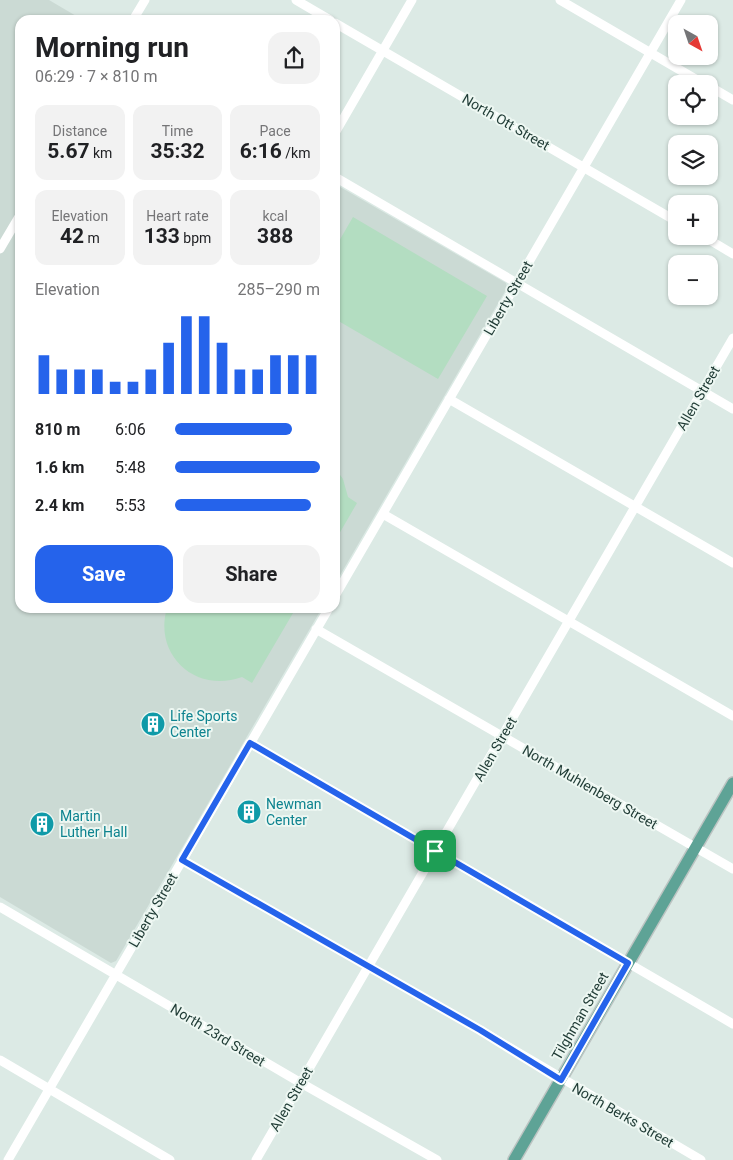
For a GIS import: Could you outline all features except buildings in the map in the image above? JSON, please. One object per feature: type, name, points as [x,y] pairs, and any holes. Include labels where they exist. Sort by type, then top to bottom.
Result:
[{"type":"main road","name":"Tilghman Street","points":[[514,1160],[733,783]]},
{"type":"street","points":[[136,15],[145,0]]},
{"type":"street","points":[[296,0],[322,15]]},
{"type":"street","points":[[340,124],[412,0]]},
{"type":"street","points":[[560,0],[689,75]]},
{"type":"street","name":"Liberty Street","points":[[340,587],[681,0]]},
{"type":"street","name":"North Ott Street","points":[[340,26],[668,216]]},
{"type":"street","points":[[718,91],[733,100]]},
{"type":"street","points":[[340,180],[733,409]]},
{"type":"street","points":[[0,250],[15,224]]},
{"type":"street","points":[[718,245],[733,254]]},
{"type":"street","name":"Allen Street","points":[[256,1160],[733,338]]},
{"type":"street","points":[[449,399],[733,563]]},
{"type":"street","points":[[383,514],[733,716]]},
{"type":"street","name":"Liberty Street","points":[[8,1160],[326,613]]},
{"type":"street","name":"North Muhlenberg Street","points":[[316,629],[733,869]]},
{"type":"street","points":[[250,743],[733,1024]]},
{"type":"street","name":"North Berks Street","points":[[182,860],[701,1160]]},
{"type":"street","name":"North 23rd Street","points":[[0,907],[300,1083],[437,1160]]},
{"type":"street","points":[[0,1060],[170,1160]]},
{"type":"shaded area","points":[[0,0],[49,0],[74,15],[15,15],[15,613],[319,613],[116,961],[111,963],[0,897]]},
{"type":"shaded area","points":[[340,187],[506,283],[507,288],[340,575]]},
{"type":"green space","points":[[353,217],[487,296],[438,379],[340,322],[340,239]]},
{"type":"green space","points":[[340,475],[348,497],[357,503],[340,532]]},
{"type":"green space","points":[[166,613],[293,613],[252,683],[242,677],[225,681],[209,680],[194,675],[172,655],[166,641],[164,625]]},
{"type":"place","name":"Life Sports Center","points":[[153,724]]},
{"type":"place","name":"Newman Center","points":[[249,812]]},
{"type":"place","name":"Martin Luther Hall","points":[[42,824]]},
{"type":"route","points":[[250,743],[435,851],[628,963],[561,1080],[480,1030],[182,860],[250,743]]}]
